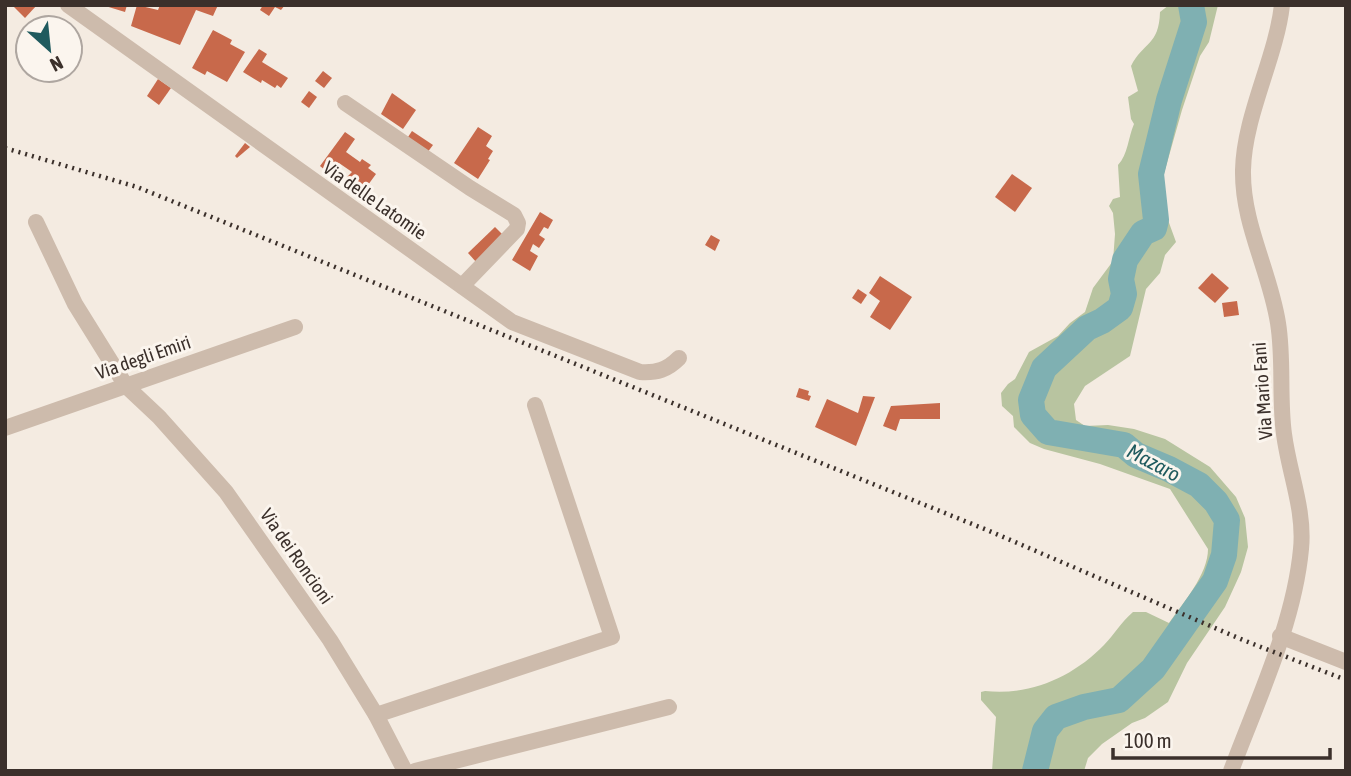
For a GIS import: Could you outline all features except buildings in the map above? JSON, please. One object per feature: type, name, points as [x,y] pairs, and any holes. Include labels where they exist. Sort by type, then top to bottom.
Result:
[{"type":"street","name":"Via delle Latomie","points":[[68,5],[512,322],[640,372],[654,373],[669,368],[679,358]]},
{"type":"street","name":"Via Mario Fani","points":[[1231,771],[1280,636],[1291,600],[1301,550],[1301,523],[1284,434],[1279,326],[1271,290],[1249,223],[1243,168],[1265,72],[1280,23],[1282,5]]},
{"type":"street","points":[[345,103],[514,215],[519,223],[517,229],[462,286]]},
{"type":"street","name":"Via dei Roncioni","points":[[36,222],[75,304],[126,386],[159,417],[226,492],[330,640],[376,715],[405,771]]},
{"type":"street","name":"Via degli Emiri","points":[[5,428],[295,327]]},
{"type":"street","points":[[376,715],[612,637],[535,405]]},
{"type":"street","points":[[1280,636],[1346,662]]},
{"type":"street","points":[[415,771],[669,708]]},
{"type":"green space","points":[[1169,5],[1218,5],[1209,42],[1200,56],[1163,177],[1168,220],[1176,242],[1165,255],[1160,273],[1146,289],[1130,356],[1085,386],[1074,404],[1076,420],[1085,426],[1108,425],[1134,429],[1165,439],[1210,467],[1236,497],[1245,518],[1248,547],[1241,572],[1225,607],[1187,663],[1168,702],[1102,744],[1088,758],[1084,771],[992,771],[996,717],[981,700],[981,692],[1034,687],[1065,675],[1092,656],[1133,612],[1146,612],[1169,623],[1194,588],[1207,558],[1208,549],[1170,489],[1030,443],[1014,427],[1013,416],[1002,406],[1001,393],[1015,379],[1029,352],[1058,336],[1085,312],[1093,288],[1113,261],[1115,234],[1113,213],[1109,206],[1113,199],[1120,197],[1118,165],[1126,151],[1134,124],[1128,97],[1138,91],[1131,66],[1154,38],[1160,12]]},
{"type":"waterway","name":"Mazaro","points":[[1035,771],[1045,731],[1056,717],[1084,707],[1119,700],[1153,669],[1215,581],[1224,555],[1227,520],[1216,502],[1199,485],[1136,455],[1124,445],[1048,432],[1033,415],[1031,400],[1044,368],[1087,328],[1120,308],[1124,294],[1121,279],[1125,260],[1143,233],[1154,228],[1156,220],[1151,174],[1169,100],[1194,22],[1191,5]]},
{"type":"railway","points":[[5,148],[137,187],[987,530],[1243,640],[1346,680]]}]
